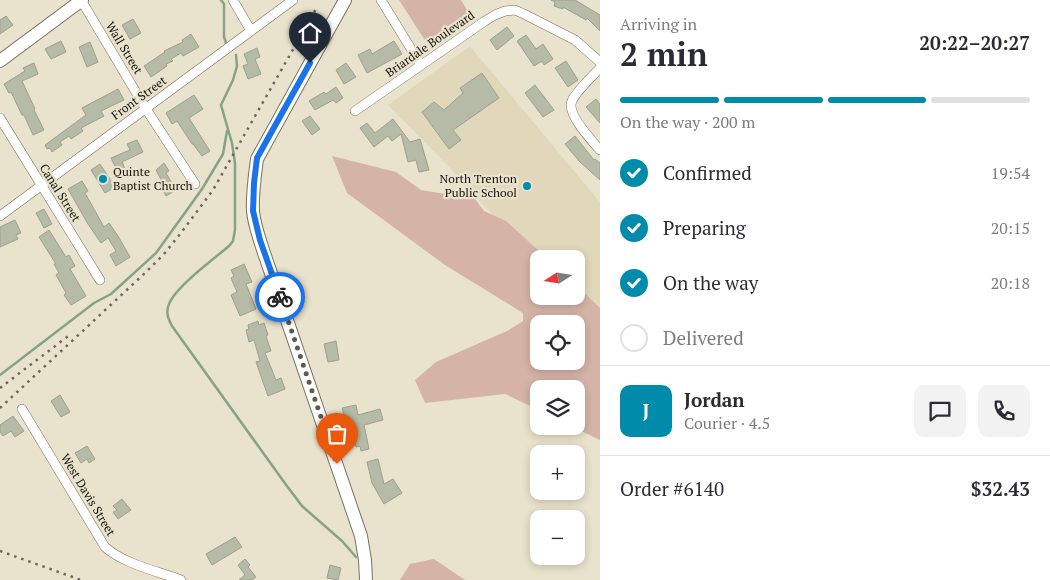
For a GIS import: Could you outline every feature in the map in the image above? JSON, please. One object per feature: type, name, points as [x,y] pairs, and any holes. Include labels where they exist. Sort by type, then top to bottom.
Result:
[{"type":"street","points":[[0,61],[82,0]]},
{"type":"street","name":"Wall Street","points":[[82,0],[146,108],[195,184]]},
{"type":"street","points":[[233,0],[251,31]]},
{"type":"street","name":"Front Street","points":[[0,216],[293,0]]},
{"type":"street","points":[[345,0],[257,158],[253,211],[262,245],[361,536],[366,560],[366,580]]},
{"type":"street","points":[[381,0],[422,65]]},
{"type":"street","name":"Briardale Boulevard","points":[[355,111],[495,15],[505,11],[515,10],[575,40],[600,62]]},
{"type":"street","points":[[600,68],[576,95],[570,106],[580,126],[600,150]]},
{"type":"street","name":"Canal Street","points":[[0,118],[100,280]]},
{"type":"street","name":"West Davis Street","points":[[22,410],[105,547],[112,554],[124,560],[180,580]]},
{"type":"shaded area","points":[[399,0],[461,0],[470,15],[428,45]]},
{"type":"shaded area","name":"North Trenton Public School","points":[[470,46],[600,202],[600,333],[582,305],[585,305],[585,250],[530,250],[530,256],[452,170],[388,105]]},
{"type":"shaded area","points":[[332,156],[396,172],[421,190],[475,199],[484,211],[506,221],[538,250],[530,250],[530,305],[585,305],[585,294],[600,308],[600,440],[585,433],[585,380],[530,380],[530,406],[505,394],[425,403],[415,380],[436,362],[507,331],[523,321],[523,313],[445,265],[347,193]]},
{"type":"shaded area","points":[[434,559],[465,580],[400,580],[410,564]]},
{"type":"building","points":[[551,0],[575,0],[600,15],[600,31],[587,18],[586,20],[563,7],[563,9],[554,6],[555,2]]},
{"type":"building","points":[[6,16],[13,25],[0,34],[0,20]]},
{"type":"building","points":[[133,19],[141,33],[130,39],[122,25]]},
{"type":"building","points":[[507,27],[514,36],[497,50],[490,40]]},
{"type":"building","points":[[191,34],[199,47],[183,56],[181,53],[171,59],[173,61],[166,64],[167,66],[151,77],[144,66],[164,51],[183,42],[182,40]]},
{"type":"building","points":[[526,35],[536,49],[543,44],[553,59],[544,65],[542,61],[534,66],[517,41]]},
{"type":"building","points":[[61,41],[66,52],[51,59],[45,49]]},
{"type":"building","points":[[394,41],[402,54],[367,73],[358,55],[370,49],[372,54]]},
{"type":"building","points":[[90,42],[98,62],[87,67],[79,47]]},
{"type":"building","points":[[257,48],[260,57],[255,59],[261,74],[248,79],[243,66],[248,64],[244,54]]},
{"type":"building","points":[[566,61],[578,80],[568,87],[555,68]]},
{"type":"building","points":[[34,63],[38,74],[22,81],[44,130],[33,135],[11,92],[9,93],[4,84],[25,71],[23,68]]},
{"type":"building","points":[[346,63],[356,77],[344,84],[336,70]]},
{"type":"building","points":[[482,73],[499,98],[453,130],[461,140],[449,149],[422,112],[434,102],[444,110],[463,93],[460,88]]},
{"type":"building","points":[[535,85],[554,110],[543,117],[525,93]]},
{"type":"building","points":[[336,87],[343,98],[336,103],[333,100],[315,110],[309,101],[324,92],[326,94]]},
{"type":"building","points":[[118,89],[124,100],[101,111],[104,116],[81,128],[83,131],[71,139],[69,136],[60,142],[62,145],[52,152],[50,148],[47,149],[45,145],[86,115],[82,108]]},
{"type":"building","points":[[194,95],[203,109],[189,118],[210,151],[202,156],[177,121],[172,124],[166,113]]},
{"type":"building","points":[[596,99],[600,104],[600,123],[586,107]]},
{"type":"building","points":[[310,116],[320,129],[312,135],[302,121]]},
{"type":"building","points":[[393,119],[410,142],[420,139],[429,170],[419,172],[416,160],[408,162],[401,134],[392,141],[388,136],[374,147],[360,128],[367,123],[375,133]]},
{"type":"building","points":[[575,136],[594,160],[600,163],[600,180],[579,161],[565,144]]},
{"type":"building","points":[[137,140],[143,152],[122,162],[128,175],[121,178],[111,158],[130,150],[127,144]]},
{"type":"building","points":[[164,163],[169,171],[166,173],[176,190],[166,196],[161,187],[164,185],[156,170]]},
{"type":"building","name":"Quinte Baptist Church","points":[[100,164],[115,187],[105,193],[91,170]]},
{"type":"building","points":[[82,181],[88,191],[85,193],[104,227],[109,223],[130,257],[116,266],[110,255],[116,251],[108,238],[101,243],[68,189]]},
{"type":"building","points":[[44,209],[52,224],[44,228],[36,213]]},
{"type":"building","points":[[15,220],[21,233],[16,235],[18,239],[0,247],[0,227]]},
{"type":"building","points":[[49,230],[66,257],[69,255],[75,266],[70,269],[86,296],[71,305],[64,295],[66,293],[56,275],[59,273],[54,264],[56,264],[39,237]]},
{"type":"building","points":[[244,264],[252,282],[246,284],[256,309],[240,316],[231,295],[237,292],[231,278],[234,276],[231,270]]},
{"type":"building","points":[[258,321],[259,325],[264,323],[268,335],[266,336],[271,351],[265,353],[276,380],[281,378],[285,389],[268,396],[256,362],[260,361],[254,340],[249,342],[246,330],[249,329],[248,325]]},
{"type":"building","points":[[336,341],[339,360],[328,362],[324,344]]},
{"type":"building","points":[[60,395],[70,412],[61,417],[51,401]]},
{"type":"building","points":[[356,405],[358,415],[380,409],[383,420],[364,425],[369,449],[361,451],[360,446],[356,447],[353,433],[350,434],[342,408]]},
{"type":"building","points":[[13,416],[24,431],[15,437],[11,431],[3,436],[0,432],[0,425]]},
{"type":"building","points":[[87,446],[95,459],[89,463],[87,459],[81,463],[75,453]]},
{"type":"building","points":[[378,459],[384,484],[393,479],[402,493],[384,504],[372,483],[367,462]]},
{"type":"building","points":[[122,499],[131,510],[118,519],[113,512],[117,510],[113,506]]},
{"type":"building","points":[[235,537],[242,547],[212,565],[206,554]]},
{"type":"building","points":[[245,559],[250,565],[248,567],[256,577],[252,580],[239,580],[245,575],[238,565]]},
{"type":"building","points":[[330,565],[341,568],[338,580],[327,578]]},
{"type":"waterway","points":[[221,0],[224,4],[224,37],[226,43]]},
{"type":"waterway","points":[[236,55],[237,66],[233,80],[221,105],[232,143],[235,163],[235,230],[233,241],[177,292],[168,307],[168,317],[172,326],[302,506],[342,541],[356,557]]},
{"type":"waterway","points":[[0,375],[94,303],[111,294],[156,253],[202,189],[223,154],[227,131]]},
{"type":"railway","points":[[0,408],[145,273],[181,233],[213,190],[316,9]]},
{"type":"railway","points":[[0,388],[71,334]]},
{"type":"railway","points":[[0,551],[81,580]]},
{"type":"way so far","points":[[280,297],[337,464]]},
{"type":"place","name":"Quinte Baptist Church","points":[[103,179]]},
{"type":"place","name":"North Trenton Public School","points":[[527,186]]},
{"type":"route","points":[[280,297],[260,240],[253,211],[257,158],[310,63]]}]
